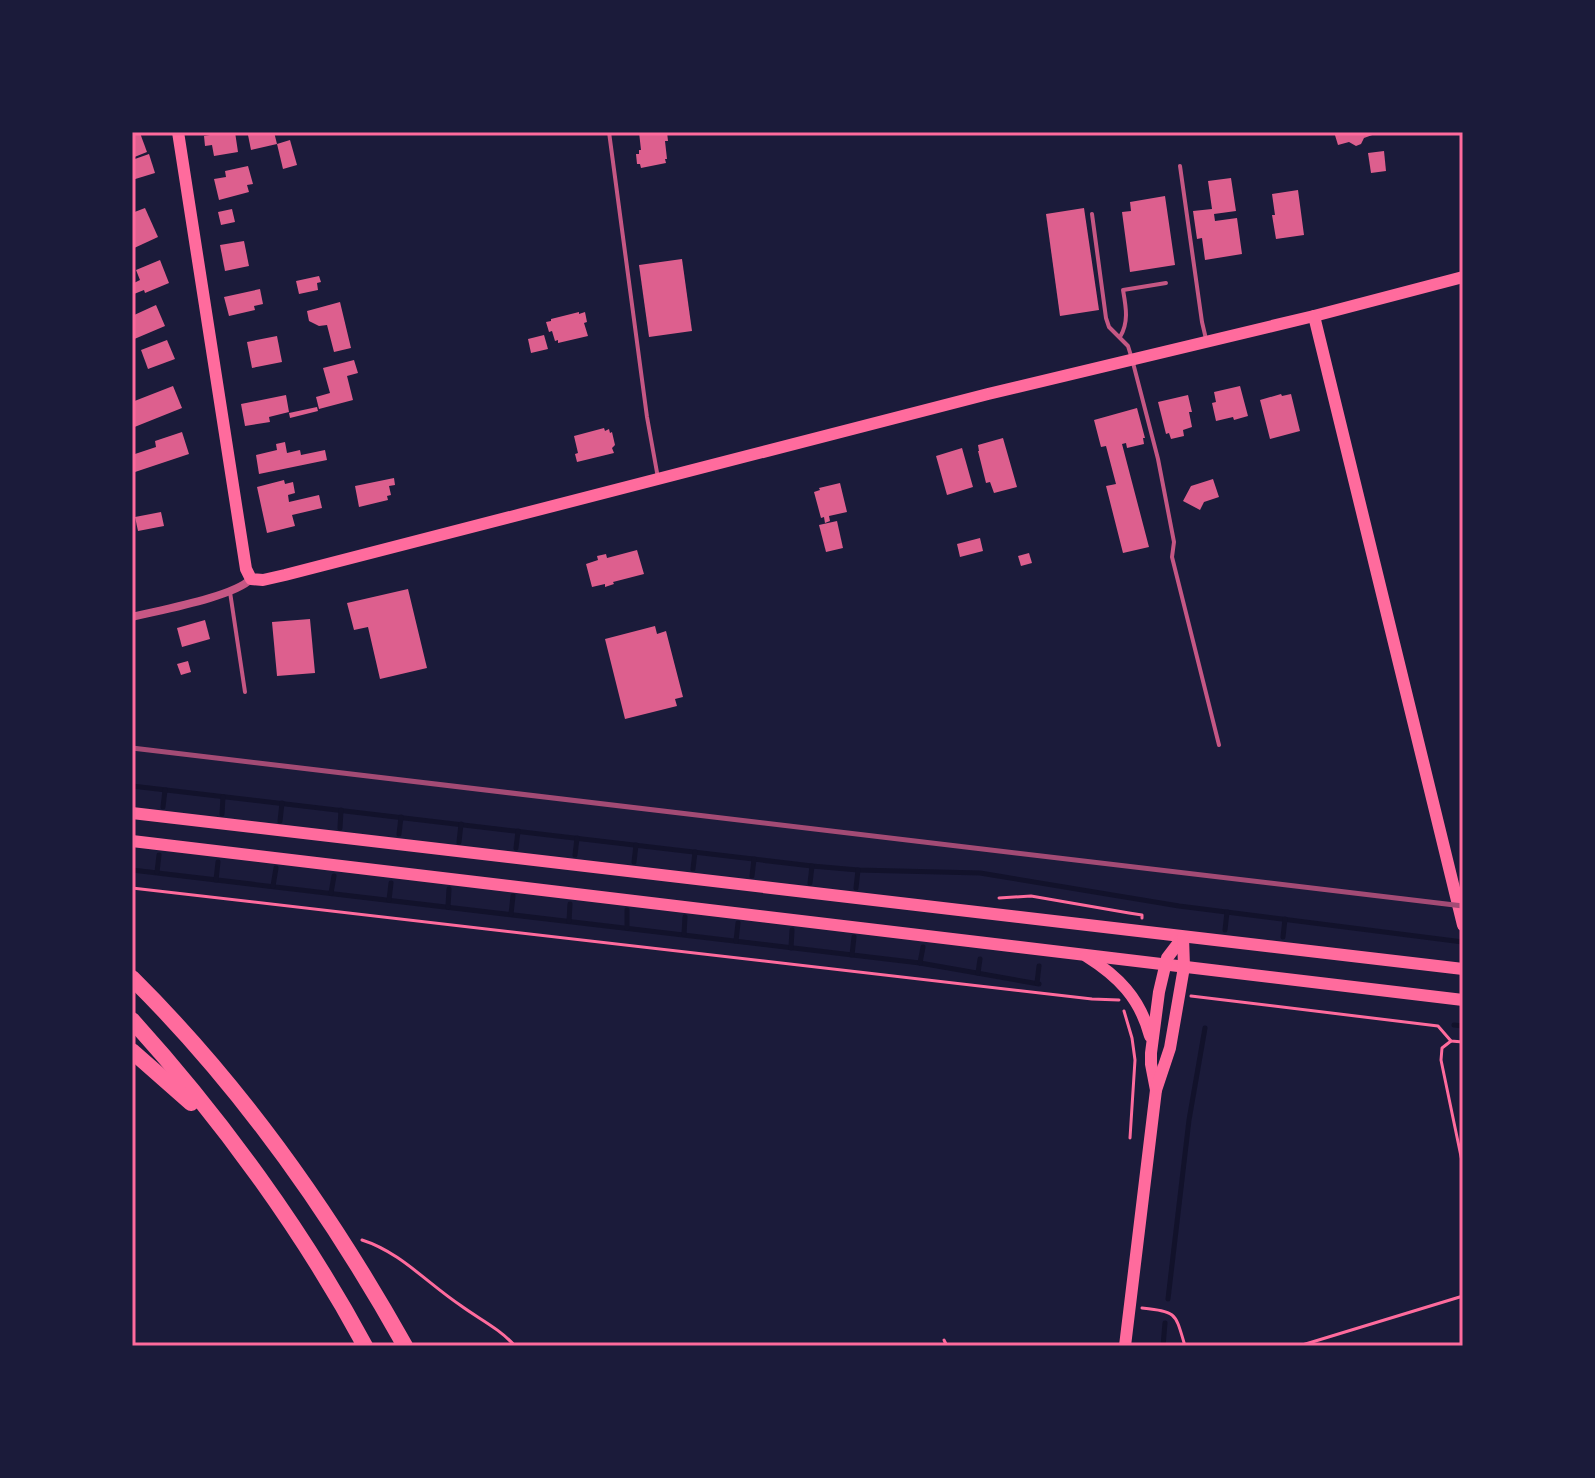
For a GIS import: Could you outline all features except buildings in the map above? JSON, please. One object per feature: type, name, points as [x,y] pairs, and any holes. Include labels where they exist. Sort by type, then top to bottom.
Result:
[{"type":"highway","points":[[132,978],[188,1036],[275,1144],[354,1258],[405,1346]]},
{"type":"highway","points":[[132,1020],[222,1130],[282,1211],[365,1346]]},
{"type":"highway","points":[[132,1051],[222,1130]]},
{"type":"main road","points":[[178,132],[241,542],[251,579],[285,575],[1463,277]]},
{"type":"main road","points":[[1314,316],[1463,925]]},
{"type":"main road","points":[[132,813],[1463,969]]},
{"type":"main road","points":[[132,841],[1463,1000]]},
{"type":"main road","points":[[1156,1090],[1151,1064],[1159,992],[1165,964],[1183,937]]},
{"type":"main road","points":[[1125,1346],[1156,1090],[1170,1048],[1180,994],[1184,967],[1183,937]]},
{"type":"main road","points":[[1083,955],[1115,976],[1132,995],[1147,1025],[1152,1044]]},
{"type":"street","points":[[132,617],[230,592],[251,579]]},
{"type":"lane","points":[[609,132],[658,479]]},
{"type":"lane","points":[[1180,166],[1207,342]]},
{"type":"lane","points":[[1092,214],[1106,318],[1109,327],[1128,346],[1132,359],[1158,459],[1174,542],[1172,557],[1219,745]]},
{"type":"lane","points":[[1120,337],[1126,320],[1123,290],[1166,283]]},
{"type":"lane","points":[[230,592],[245,692]]},
{"type":"path","points":[[132,888],[1121,1000],[1135,1060],[1130,1138]]},
{"type":"path","points":[[1180,994],[1438,1026],[1451,1041]]},
{"type":"path","points":[[1463,1042],[1451,1041],[1442,1048],[1441,1060],[1463,1166]]},
{"type":"path","points":[[1299,1346],[1463,1296]]},
{"type":"path","points":[[1130,1306],[1168,1311],[1175,1316],[1185,1346]]},
{"type":"path","points":[[944,1340],[947,1346]]},
{"type":"waterway","points":[[132,786],[812,866],[980,873],[1179,906],[1463,942]]},
{"type":"waterway","points":[[163,807],[165,790]]},
{"type":"waterway","points":[[222,814],[223,797]]},
{"type":"waterway","points":[[280,821],[282,803]]},
{"type":"waterway","points":[[340,828],[341,810]]},
{"type":"waterway","points":[[399,834],[401,817]]},
{"type":"waterway","points":[[459,842],[461,824]]},
{"type":"waterway","points":[[516,848],[518,831]]},
{"type":"waterway","points":[[575,855],[577,838]]},
{"type":"waterway","points":[[634,862],[636,845]]},
{"type":"waterway","points":[[693,869],[695,852]]},
{"type":"waterway","points":[[157,872],[159,855]]},
{"type":"waterway","points":[[752,876],[754,859]]},
{"type":"waterway","points":[[216,880],[218,862]]},
{"type":"waterway","points":[[810,883],[812,866]]},
{"type":"waterway","points":[[273,886],[276,868]]},
{"type":"waterway","points":[[132,870],[920,963],[1039,984]]},
{"type":"waterway","points":[[856,888],[858,870]]},
{"type":"waterway","points":[[331,893],[334,876]]},
{"type":"waterway","points":[[389,900],[391,883]]},
{"type":"waterway","points":[[448,907],[449,889]]},
{"type":"waterway","points":[[511,914],[513,896]]},
{"type":"waterway","points":[[569,921],[570,904]]},
{"type":"waterway","points":[[627,910],[627,928]]},
{"type":"waterway","points":[[1225,930],[1227,912]]},
{"type":"waterway","points":[[684,934],[685,917]]},
{"type":"waterway","points":[[1283,937],[1285,919]]},
{"type":"waterway","points":[[736,941],[738,923]]},
{"type":"waterway","points":[[791,948],[792,930]]},
{"type":"waterway","points":[[852,955],[854,937]]},
{"type":"waterway","points":[[920,963],[923,947]]},
{"type":"waterway","points":[[978,973],[980,959]]},
{"type":"waterway","points":[[1037,983],[1039,966]]},
{"type":"waterway","points":[[1454,1025],[1463,1026]]},
{"type":"waterway","points":[[1168,1299],[1189,1120],[1205,1028]]},
{"type":"waterway","points":[[1163,1346],[1165,1323]]},
{"type":"railway","points":[[132,748],[1463,906]]}]
